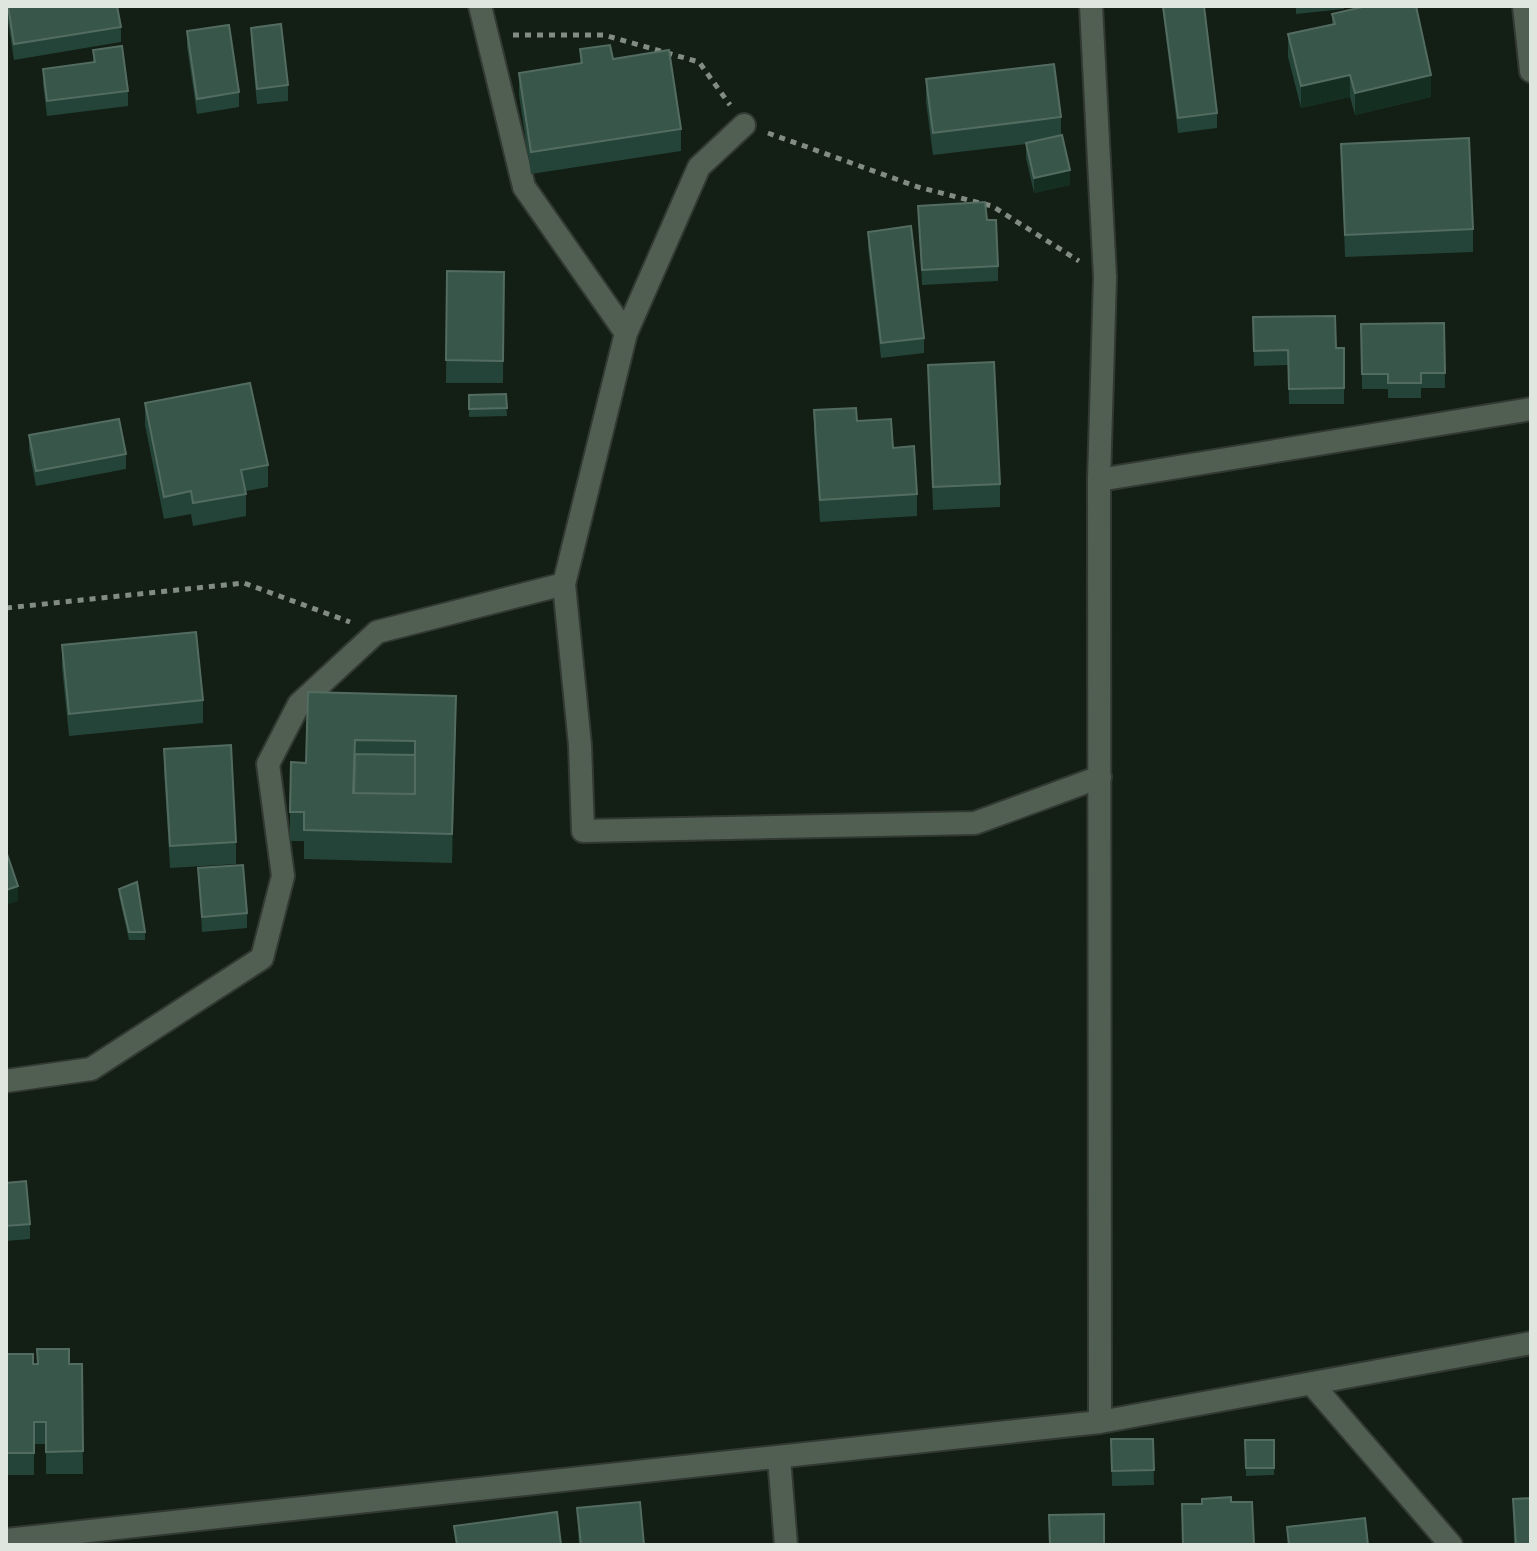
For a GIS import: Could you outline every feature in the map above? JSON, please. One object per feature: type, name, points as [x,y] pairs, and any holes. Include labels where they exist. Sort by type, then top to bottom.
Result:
[{"type":"street","points":[[480,6],[524,187],[626,333]]},
{"type":"street","points":[[1091,6],[1105,277],[1099,480],[1100,1422]]},
{"type":"street","points":[[1524,6],[1531,71]]},
{"type":"street","points":[[744,125],[699,167],[626,333],[564,584],[580,745],[583,831],[975,823],[1100,777]]},
{"type":"street","points":[[1099,480],[1531,409]]},
{"type":"street","points":[[6,1081],[91,1069],[262,958],[283,876],[268,764],[299,704],[377,632],[564,584]]},
{"type":"street","points":[[6,1540],[1100,1422],[1531,1343]]},
{"type":"street","points":[[1312,1384],[1451,1545]]},
{"type":"street","points":[[779,1458],[786,1545]]},
{"type":"path","points":[[488,35],[604,35],[699,62],[744,125],[918,187],[992,206],[1105,277]]},
{"type":"path","points":[[6,608],[244,583],[377,632]]},
{"type":"building","points":[[8,6],[117,6],[121,27],[14,44]]},
{"type":"building","points":[[1163,6],[1204,6],[1217,113],[1178,118]]},
{"type":"building","points":[[1367,6],[1416,6],[1431,75],[1355,93],[1350,75],[1301,86],[1288,34],[1335,24],[1332,14]]},
{"type":"building","points":[[281,24],[288,85],[257,89],[251,28]]},
{"type":"building","points":[[229,25],[239,92],[197,99],[187,31]]},
{"type":"building","points":[[610,45],[613,59],[669,50],[681,129],[531,152],[519,73],[582,63],[580,49]]},
{"type":"building","points":[[122,46],[128,91],[47,101],[43,69],[95,62],[93,50]]},
{"type":"building","points":[[1054,64],[1061,117],[933,133],[926,79]]},
{"type":"building","points":[[1062,135],[1070,170],[1034,178],[1026,143]]},
{"type":"building","points":[[1469,138],[1473,229],[1345,235],[1341,144]]},
{"type":"building","points":[[985,202],[987,220],[996,220],[998,266],[922,270],[918,206]]},
{"type":"building","points":[[911,226],[924,338],[881,343],[868,232]]},
{"type":"building","points":[[447,271],[504,272],[503,361],[446,360]]},
{"type":"building","points":[[1335,316],[1336,348],[1344,348],[1344,388],[1289,389],[1288,350],[1254,351],[1253,317]]},
{"type":"building","points":[[1444,323],[1445,373],[1421,373],[1421,383],[1388,383],[1388,374],[1362,374],[1361,324]]},
{"type":"building","points":[[994,362],[1000,484],[933,487],[928,365]]},
{"type":"building","points":[[250,383],[268,465],[241,470],[246,494],[193,503],[191,491],[164,497],[145,403]]},
{"type":"building","points":[[506,394],[507,408],[469,409],[469,395]]},
{"type":"building","points":[[856,408],[857,421],[891,419],[893,448],[914,446],[917,494],[820,500],[814,410]]},
{"type":"building","points":[[119,419],[126,454],[36,471],[29,435]]},
{"type":"building","points":[[196,632],[203,700],[69,714],[62,645]]},
{"type":"building","points":[[308,692],[456,696],[452,834],[304,830],[304,812],[290,812],[291,762],[306,763]],"holes":[[[355,740],[415,741],[415,794],[353,793]]]},
{"type":"building","points":[[231,745],[236,842],[170,846],[164,749]]},
{"type":"building","points":[[355,754],[415,755],[415,794],[354,793]]},
{"type":"building","points":[[6,851],[18,886],[6,890]]},
{"type":"building","points":[[243,865],[247,913],[202,917],[198,868]]},
{"type":"building","points":[[137,882],[145,932],[129,932],[119,889]]},
{"type":"building","points":[[26,1181],[30,1224],[6,1226],[6,1183]]},
{"type":"building","points":[[37,1349],[69,1349],[69,1364],[82,1364],[83,1451],[46,1452],[46,1422],[34,1422],[34,1453],[6,1453],[6,1354],[33,1354],[33,1364],[38,1364]]},
{"type":"building","points":[[1111,1439],[1153,1439],[1154,1470],[1112,1471]]},
{"type":"building","points":[[1245,1440],[1274,1440],[1274,1468],[1246,1468]]},
{"type":"building","points":[[1231,1497],[1231,1502],[1252,1502],[1254,1545],[1183,1545],[1182,1504],[1202,1504],[1202,1499]]},
{"type":"building","points":[[1531,1498],[1531,1545],[1516,1545],[1513,1499]]},
{"type":"building","points":[[640,1502],[644,1545],[581,1545],[577,1508]]},
{"type":"building","points":[[557,1512],[561,1545],[457,1545],[454,1526]]},
{"type":"building","points":[[1104,1514],[1104,1545],[1050,1545],[1049,1515]]},
{"type":"building","points":[[1365,1518],[1368,1545],[1289,1545],[1287,1527]]}]
